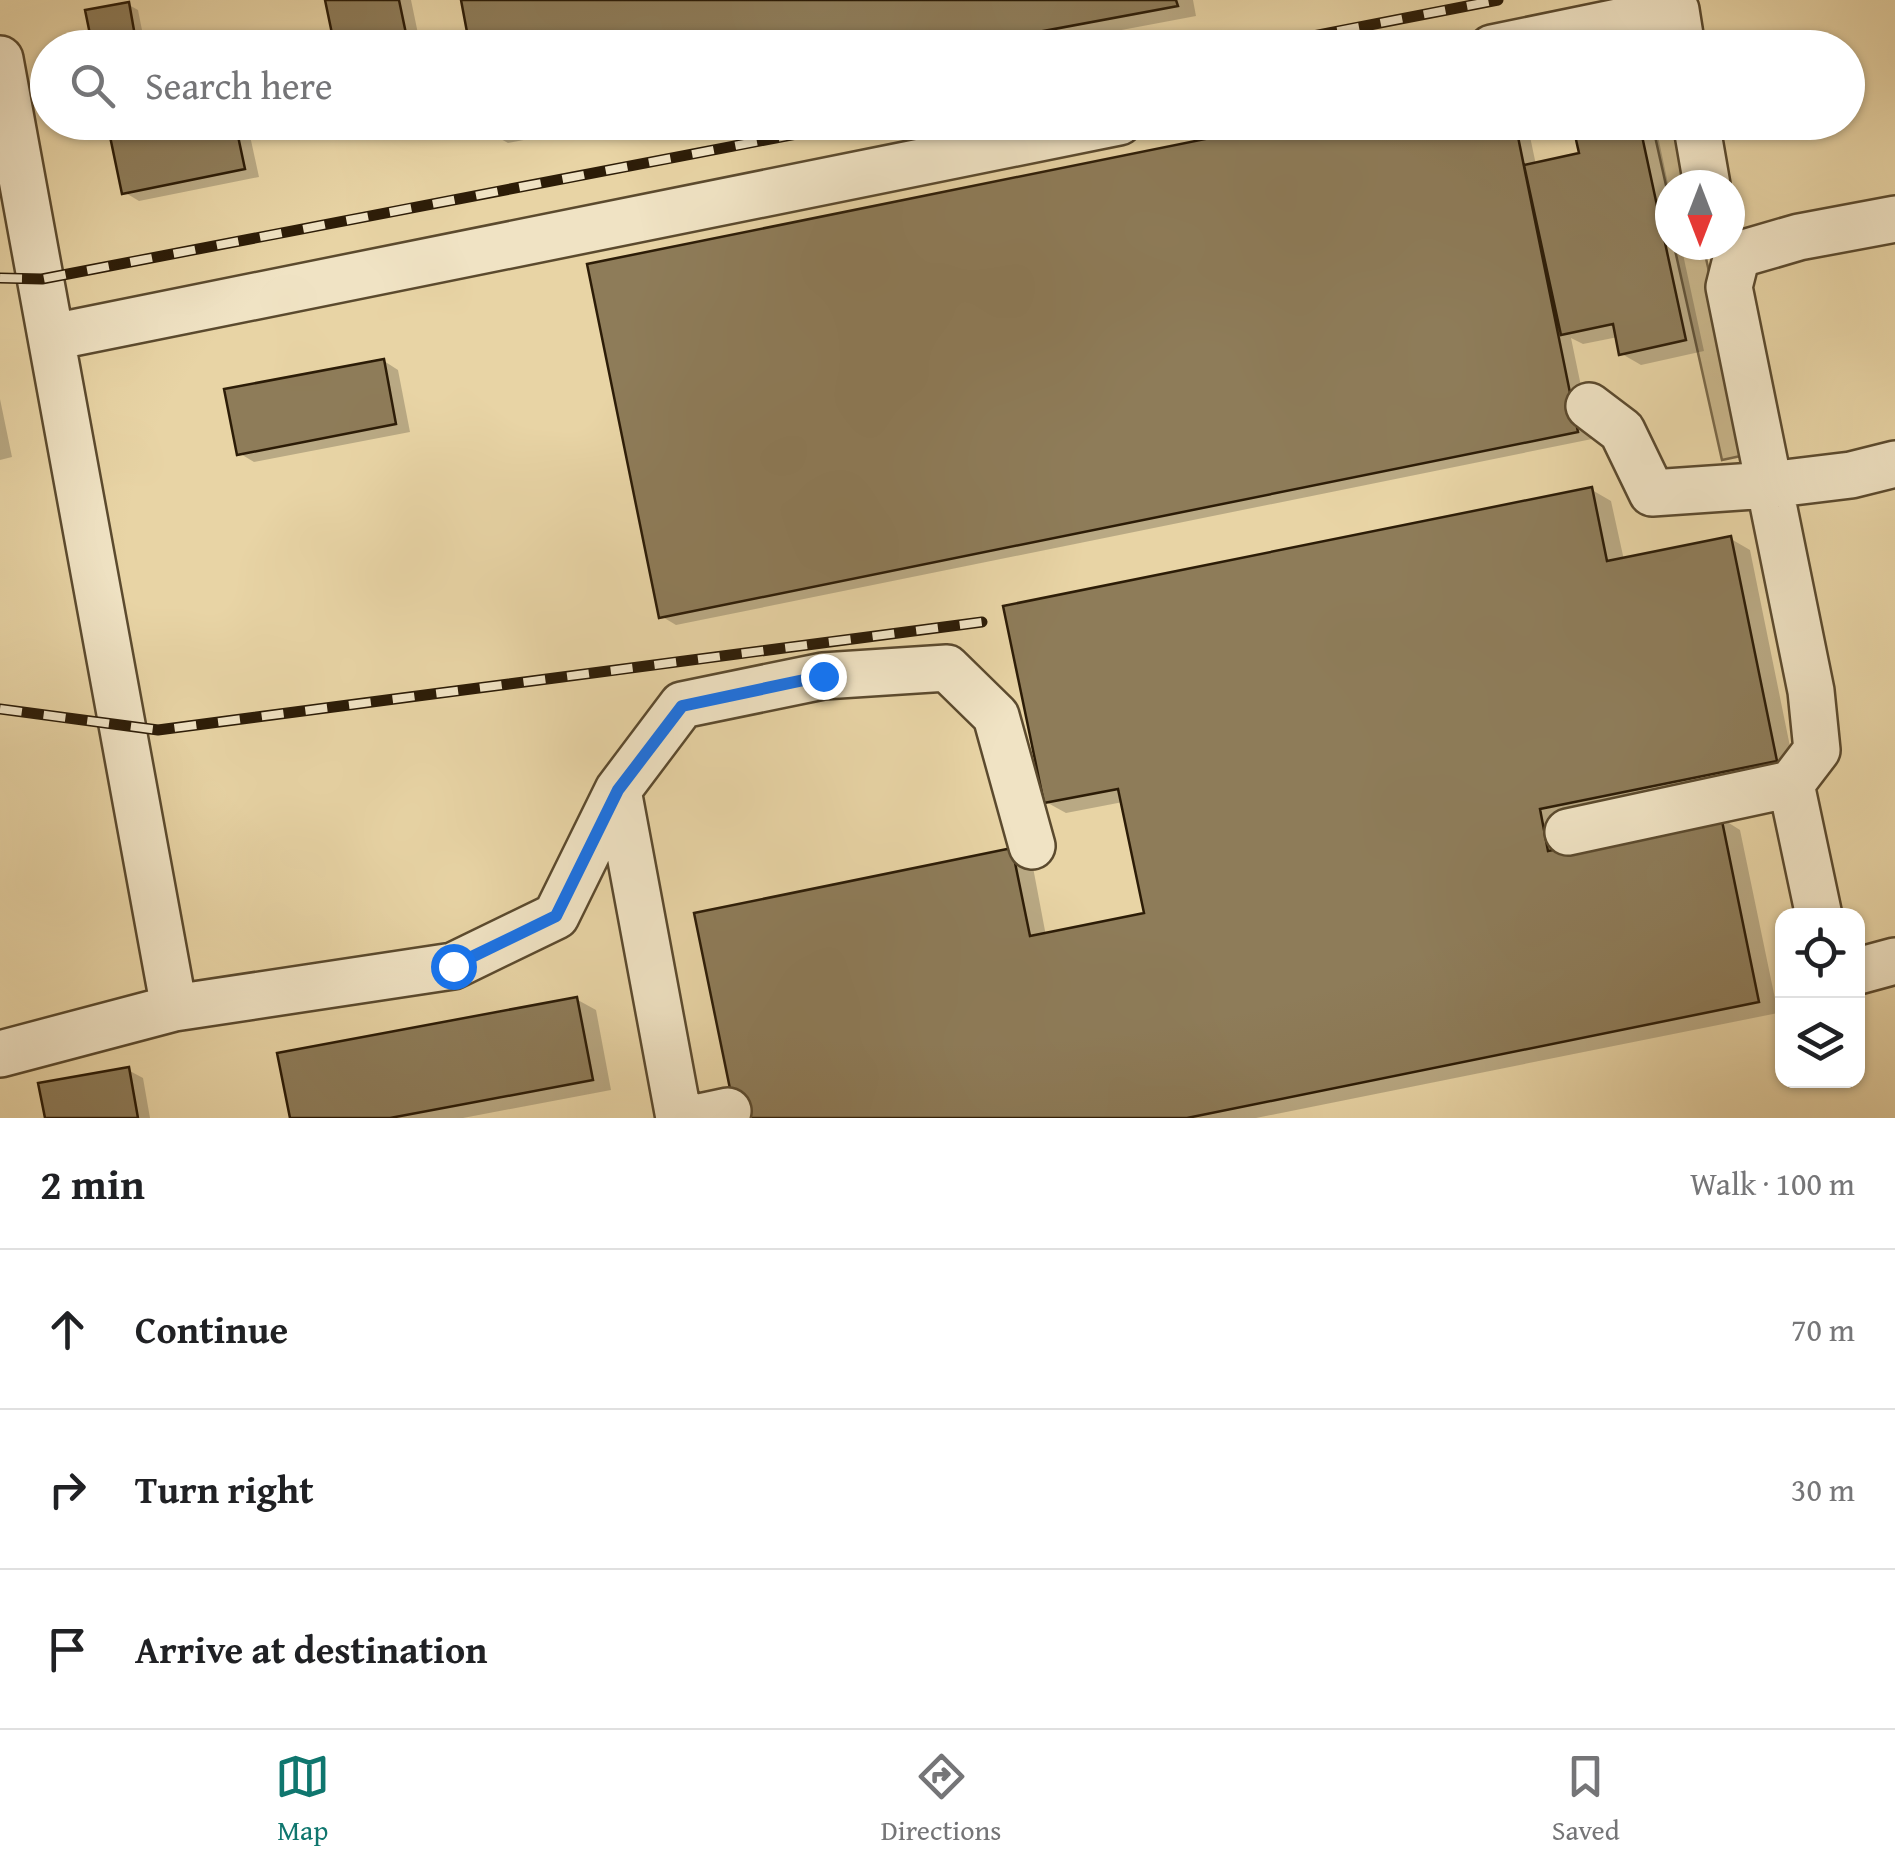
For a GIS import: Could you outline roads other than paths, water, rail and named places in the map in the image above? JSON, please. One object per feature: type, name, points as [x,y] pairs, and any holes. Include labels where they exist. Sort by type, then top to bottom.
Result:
[{"type":"lane","points":[[1607,30],[1678,19]]},
{"type":"lane","points":[[0,58],[174,1008]]},
{"type":"lane","points":[[54,337],[1030,140]]},
{"type":"lane","points":[[1699,140],[1704,170]]},
{"type":"lane","points":[[1568,832],[1791,784],[1817,750],[1811,691],[1723,266],[1737,255],[1799,237],[1895,218]]},
{"type":"lane","points":[[1590,406],[1622,430],[1652,492],[1769,485],[1895,464]]},
{"type":"lane","points":[[0,1054],[174,1008],[453,966],[556,916],[618,790],[682,706],[823,676],[947,668],[996,716],[1032,846]]},
{"type":"lane","points":[[1791,784],[1817,908]]},
{"type":"lane","points":[[618,790],[679,1118]]},
{"type":"lane","points":[[1865,969],[1895,961]]},
{"type":"railway","points":[[1344,30],[1498,0]]},
{"type":"railway","points":[[0,278],[42,279],[765,140]]},
{"type":"railway","points":[[0,709],[158,730],[982,622]]}]
